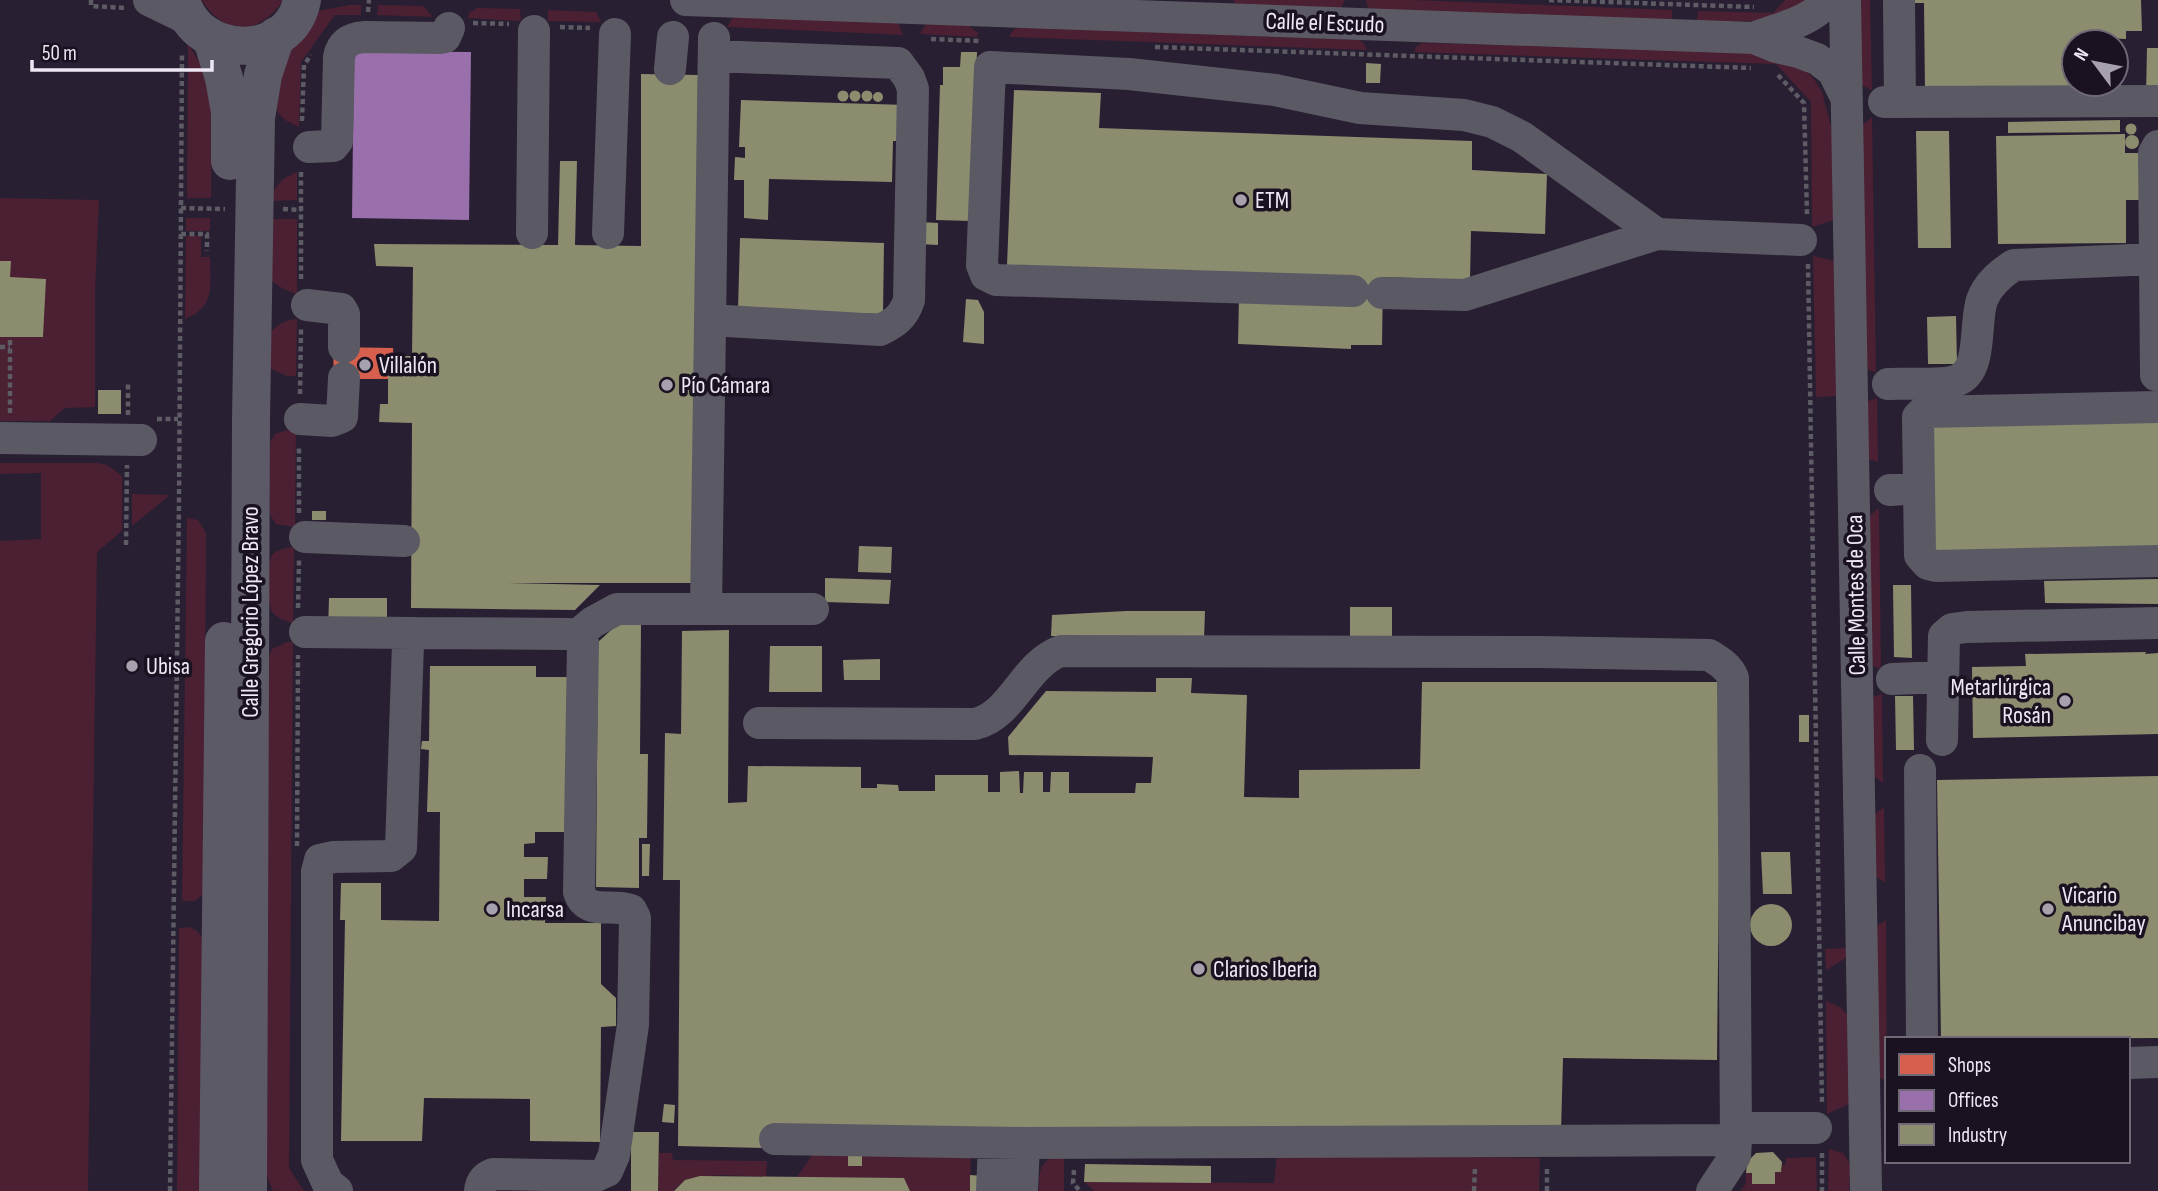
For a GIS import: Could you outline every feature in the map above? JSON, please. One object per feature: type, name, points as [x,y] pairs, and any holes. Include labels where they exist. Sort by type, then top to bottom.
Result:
[{"type":"main road","points":[[191,25],[237,46],[259,44],[276,37],[293,21],[307,2]]},
{"type":"main road","name":"Calle Gregorio López Bravo","points":[[191,25],[224,78],[230,112],[218,1191]]},
{"type":"main road","name":"Calle Gregorio López Bravo","points":[[248,1191],[255,128],[263,75],[276,37]]},
{"type":"street","name":"Calle el Escudo","points":[[686,0],[1755,23],[1803,21],[1818,12],[1830,0]]},
{"type":"street","name":"Calle Montes de Oca","points":[[1845,0],[1866,1191]]},
{"type":"street","points":[[1899,0],[1892,102],[2158,102]]},
{"type":"street","points":[[141,6],[191,25]]},
{"type":"street","name":"Calle el Escudo","points":[[1755,23],[1776,47],[1817,59],[1833,71],[1846,99]]},
{"type":"street","points":[[309,147],[333,146],[337,141],[340,57],[347,42],[365,37],[445,37],[449,28]]},
{"type":"street","points":[[531,233],[534,31]]},
{"type":"street","points":[[608,233],[615,34]]},
{"type":"street","points":[[670,68],[673,37]]},
{"type":"street","points":[[706,609],[710,320],[714,47],[904,54],[913,89],[909,300],[899,319],[880,330],[710,320]]},
{"type":"street","points":[[1657,234],[1522,138],[1492,122],[1464,115],[1360,108],[1275,90],[990,58],[982,265],[986,275],[996,280],[1465,295],[1657,234],[1805,240]]},
{"type":"street","points":[[2155,375],[2154,153],[2158,146]]},
{"type":"street","points":[[1888,384],[1953,382],[1966,374],[1972,365],[1981,304],[1986,292],[2000,274],[2014,265],[2155,259]]},
{"type":"street","points":[[307,305],[341,309],[344,314],[344,347]]},
{"type":"street","points":[[300,419],[332,421],[342,417],[344,379]]},
{"type":"street","points":[[2158,407],[1923,412],[1918,417],[1904,489],[1920,555],[1928,564],[1936,566],[2158,561]]},
{"type":"street","points":[[5,438],[141,440]]},
{"type":"street","points":[[301,537],[404,541]]},
{"type":"street","points":[[576,636],[593,622],[617,609],[813,609]]},
{"type":"street","points":[[1942,740],[1944,636],[1952,629],[2158,624]]},
{"type":"street","points":[[301,632],[569,634],[576,636],[583,643],[579,892],[582,901],[588,906],[624,908],[631,910],[635,918],[633,1025],[614,1155],[607,1171],[596,1176],[493,1174],[487,1176],[481,1185],[481,1191]]},
{"type":"street","points":[[337,1191],[328,1184],[317,1160],[317,872],[320,860],[334,857],[391,856],[401,848],[408,644],[414,633]]},
{"type":"street","points":[[759,723],[984,722],[996,714],[1043,660],[1061,651],[1709,654],[1723,664],[1733,678],[1736,1134],[1735,1156],[1712,1191]]},
{"type":"street","points":[[1892,679],[1943,677]]},
{"type":"street","points":[[1912,786],[1909,897],[1922,1037]]},
{"type":"street","points":[[2130,1063],[2158,1062]]},
{"type":"street","points":[[775,1139],[1009,1143],[1736,1134],[1820,1137]]},
{"type":"street","points":[[248,1143],[262,1191]]},
{"type":"street","points":[[992,1191],[1009,1143]]},
{"type":"street","points":[[1009,1143],[1022,1191]]},
{"type":"path","points":[[91,0],[91,6],[141,6]]},
{"type":"path","points":[[1549,0],[1755,23]]},
{"type":"path","points":[[170,1191],[181,234],[191,25]]},
{"type":"path","points":[[1413,56],[1759,69]]},
{"type":"path","points":[[1772,69],[1804,103],[1822,1191]]},
{"type":"path","points":[[181,234],[207,234],[207,251]]},
{"type":"path","points":[[5,438],[10,337]]},
{"type":"path","points":[[0,347],[10,347]]},
{"type":"path","points":[[297,851],[301,632],[300,419]]},
{"type":"path","points":[[127,494],[127,545]]},
{"type":"path","points":[[1469,1161],[1475,1161],[1474,1191]]},
{"type":"shaded area","points":[[0,0],[2158,0],[2158,1191],[0,1191]]},
{"type":"shaded area","points":[[202,0],[283,0],[264,20],[242,27],[220,21]]},
{"type":"shaded area","points":[[1233,0],[1345,0],[1341,8],[1237,5]]},
{"type":"shaded area","points":[[1366,0],[1672,10],[1672,20],[1371,10]]},
{"type":"shaded area","points":[[1785,0],[1815,0],[1759,21],[1697,21],[1698,11],[1773,13]]},
{"type":"shaded area","points":[[1859,0],[1870,0],[1872,90],[1861,85]]},
{"type":"shaded area","points":[[361,5],[361,15],[335,15],[301,62],[299,127],[285,120],[273,103],[275,65],[312,12]]},
{"type":"shaded area","points":[[378,5],[423,6],[433,17],[377,15]]},
{"type":"shaded area","points":[[477,8],[520,9],[521,21],[468,18],[469,13]]},
{"type":"shaded area","points":[[548,10],[596,12],[601,22],[548,21]]},
{"type":"shaded area","points":[[734,16],[898,22],[903,35],[727,27]]},
{"type":"shaded area","points":[[926,24],[968,25],[978,33],[977,37],[920,34]]},
{"type":"shaded area","points":[[1017,27],[1360,40],[1367,50],[1010,37]]},
{"type":"shaded area","points":[[1422,43],[1742,51],[1802,68],[1814,79],[1822,92],[1833,134],[1834,220],[1812,227],[1811,102],[1776,64],[1414,52]]},
{"type":"shaded area","points":[[188,44],[213,91],[211,198],[187,198]]},
{"type":"shaded area","points":[[1872,117],[1876,372],[1866,369],[1861,126]]},
{"type":"shaded area","points":[[297,172],[297,200],[272,201],[274,191],[280,183]]},
{"type":"shaded area","points":[[0,198],[99,200],[95,292],[95,407],[65,408],[50,421],[0,421]]},
{"type":"shaded area","points":[[186,218],[210,218],[210,231],[186,231]]},
{"type":"shaded area","points":[[273,219],[297,219],[297,294],[283,289],[271,280]]},
{"type":"shaded area","points":[[186,236],[201,236],[201,257],[210,257],[210,277],[207,301],[195,314],[185,319]]},
{"type":"shaded area","points":[[1813,256],[1835,261],[1837,396],[1816,397]]},
{"type":"shaded area","points":[[297,319],[296,376],[287,376],[271,369],[271,332],[282,322]]},
{"type":"shaded area","points":[[1877,398],[1878,462],[1867,459],[1866,402]]},
{"type":"shaded area","points":[[287,430],[296,431],[295,527],[276,524],[270,515],[270,442],[275,434]]},
{"type":"shaded area","points":[[0,463],[97,463],[107,465],[122,476],[122,531],[97,552],[88,1191],[0,1191],[0,541],[41,539],[41,473],[0,474]]},
{"type":"shaded area","points":[[132,494],[170,495],[132,526]]},
{"type":"shaded area","points":[[1879,508],[1881,669],[1871,665],[1868,517]]},
{"type":"shaded area","points":[[187,518],[198,520],[206,533],[204,893],[195,901],[182,901]]},
{"type":"shaded area","points":[[294,547],[293,623],[273,613],[268,584],[269,565],[273,554]]},
{"type":"shaded area","points":[[293,642],[289,1168],[304,1191],[273,1191],[265,1171],[269,656],[272,649]]},
{"type":"shaded area","points":[[1882,694],[1883,783],[1872,775],[1871,698]]},
{"type":"shaded area","points":[[1884,807],[1885,883],[1874,875],[1873,815]]},
{"type":"shaded area","points":[[1886,920],[1885,1080],[1877,1077],[1875,927]]},
{"type":"shaded area","points":[[189,927],[205,940],[201,1191],[177,1191],[179,928]]},
{"type":"shaded area","points":[[1846,948],[1846,958],[1826,970],[1825,949]]},
{"type":"shaded area","points":[[1826,1001],[1840,1007],[1847,1014],[1849,1104],[1827,1114]]},
{"type":"shaded area","points":[[1829,1149],[1843,1153],[1850,1164],[1849,1191],[1828,1191]]},
{"type":"shaded area","points":[[815,1151],[848,1152],[849,1166],[862,1166],[862,1151],[971,1155],[970,1191],[910,1191],[796,1178]]},
{"type":"shaded area","points":[[659,1153],[672,1153],[673,1160],[767,1161],[766,1177],[704,1176],[682,1184],[674,1191],[658,1191]]},
{"type":"shaded area","points":[[1064,1154],[1064,1191],[1039,1191],[1042,1166],[1050,1159]]},
{"type":"shaded area","points":[[1277,1155],[1540,1158],[1539,1191],[1094,1191],[1084,1182],[1274,1183]]},
{"type":"shaded area","points":[[1816,1157],[1817,1191],[1741,1191],[1746,1183],[1746,1173],[1752,1173],[1752,1184],[1775,1184],[1775,1172],[1781,1171],[1782,1165],[1786,1164],[1786,1158]]},
{"type":"building: Shops","points":[[333,347],[393,348],[394,369],[388,369],[388,379],[334,379]]},
{"type":"building: Offices","points":[[354,51],[471,52],[469,220],[352,218]]},
{"type":"building: Industry","points":[[1915,0],[2141,0],[2142,31],[2130,31],[2130,28],[2060,28],[2060,90],[1925,92],[1924,3],[1915,3]]},
{"type":"building: Industry","points":[[2147,48],[2158,48],[2158,95],[2146,95]]},
{"type":"building: Industry","points":[[961,52],[977,52],[971,221],[936,220],[940,85],[943,85],[943,67],[960,67]]},
{"type":"building: Industry","points":[[1366,63],[1381,64],[1380,83],[1366,83]]},
{"type":"building: Industry","points":[[641,74],[698,75],[694,583],[506,583],[600,585],[575,610],[411,608],[412,423],[379,422],[380,404],[388,404],[388,369],[404,369],[404,356],[412,356],[413,267],[376,266],[374,244],[558,245],[560,161],[577,161],[575,245],[641,246]]},
{"type":"building: Industry","name":"ETM","points":[[1014,90],[1101,93],[1099,128],[1472,141],[1472,170],[1547,174],[1545,234],[1471,231],[1470,280],[1383,277],[1382,345],[1351,345],[1351,349],[1238,344],[1239,298],[1007,265]]},
{"type":"building: Industry","points":[[843,91],[847,92],[847,100],[843,101],[839,100],[838,96],[839,92]]},
{"type":"building: Industry","points":[[855,91],[859,92],[859,100],[855,101],[851,100],[850,96],[851,92]]},
{"type":"building: Industry","points":[[867,91],[871,92],[871,100],[867,101],[863,100],[862,96],[863,92]]},
{"type":"building: Industry","points":[[878,92],[882,93],[882,101],[878,102],[874,101],[873,97],[874,93]]},
{"type":"building: Industry","points":[[741,100],[907,105],[904,141],[893,141],[892,182],[769,179],[768,220],[744,218],[744,180],[734,180],[735,157],[745,158],[745,147],[739,147]]},
{"type":"building: Industry","points":[[2120,120],[2120,132],[2008,133],[2008,122]]},
{"type":"building: Industry","points":[[2131,124],[2135,125],[2135,133],[2131,134],[2127,133],[2126,129],[2127,125]]},
{"type":"building: Industry","points":[[1916,131],[1949,131],[1951,248],[1918,248]]},
{"type":"building: Industry","points":[[2125,134],[2125,153],[2141,153],[2142,200],[2126,200],[2126,243],[1998,244],[1996,136]]},
{"type":"building: Industry","points":[[2132,135],[2137,137],[2137,147],[2132,149],[2127,147],[2125,142],[2127,137]]},
{"type":"building: Industry","points":[[919,222],[938,223],[938,245],[918,244]]},
{"type":"building: Industry","points":[[740,238],[884,243],[883,314],[738,309]]},
{"type":"building: Industry","points":[[0,261],[11,261],[10,277],[46,279],[43,337],[0,337]]},
{"type":"building: Industry","points":[[966,299],[978,300],[984,312],[984,344],[963,342]]},
{"type":"building: Industry","points":[[1956,316],[1957,364],[1928,364],[1927,317]]},
{"type":"building: Industry","points":[[98,390],[121,390],[121,414],[98,414]]},
{"type":"building: Industry","points":[[2158,418],[2158,554],[1934,557],[1932,420]]},
{"type":"building: Industry","points":[[312,511],[326,511],[326,520],[312,520]]},
{"type":"building: Industry","points":[[859,546],[892,547],[891,573],[858,572]]},
{"type":"building: Industry","points":[[825,578],[891,580],[889,604],[825,602]]},
{"type":"building: Industry","points":[[2158,579],[2158,604],[2045,603],[2044,581]]},
{"type":"building: Industry","points":[[1893,585],[1911,585],[1912,658],[1894,657]]},
{"type":"building: Industry","points":[[329,598],[387,598],[387,631],[328,630]]},
{"type":"building: Industry","points":[[1350,607],[1392,607],[1392,638],[1350,637]]},
{"type":"building: Industry","points":[[1205,611],[1204,639],[1051,636],[1052,615]]},
{"type":"building: Industry","points":[[620,622],[641,623],[640,754],[648,754],[647,838],[639,838],[639,888],[596,887],[598,642]]},
{"type":"building: Industry","name":"Clarios Iberia","points":[[729,630],[728,803],[747,802],[748,766],[861,767],[861,788],[877,788],[877,784],[898,785],[899,791],[935,791],[935,775],[988,775],[988,792],[1000,792],[1000,772],[1019,771],[1020,793],[1023,793],[1024,772],[1043,772],[1043,792],[1050,792],[1051,772],[1069,772],[1069,793],[1135,793],[1136,783],[1151,783],[1153,757],[1009,755],[1008,737],[1046,691],[1156,692],[1156,678],[1192,678],[1191,693],[1247,695],[1244,797],[1299,798],[1299,770],[1420,769],[1422,682],[1721,682],[1717,1060],[1563,1058],[1561,1132],[766,1148],[678,1146],[680,880],[663,880],[665,733],[681,734],[682,631]]},
{"type":"building: Industry","points":[[770,646],[822,646],[822,692],[769,692]]},
{"type":"building: Industry","name":"Metarlúrgica Rosán","points":[[2146,652],[2145,654],[2158,653],[2158,734],[1973,738],[1972,667],[2026,666],[2025,654]]},
{"type":"building: Industry","points":[[880,659],[880,680],[844,680],[843,660]]},
{"type":"building: Industry","name":"Incarsa","points":[[430,666],[536,666],[536,677],[567,677],[567,832],[535,832],[535,843],[524,844],[524,857],[548,857],[547,879],[524,879],[524,897],[546,897],[545,923],[601,923],[601,984],[616,998],[616,1026],[601,1027],[600,1142],[530,1141],[530,1099],[424,1098],[422,1141],[341,1141],[345,920],[340,920],[341,883],[381,883],[381,920],[439,921],[440,812],[427,812],[429,750],[421,749],[422,741],[429,741]]},
{"type":"building: Industry","points":[[1895,696],[1913,696],[1914,750],[1896,750]]},
{"type":"building: Industry","points":[[1799,715],[1809,715],[1809,742],[1799,742]]},
{"type":"building: Industry","name":"Vicario Anuncibay","points":[[2158,776],[2158,1038],[1941,1037],[1937,780]]},
{"type":"building: Industry","points":[[642,844],[650,844],[649,876],[642,876]]},
{"type":"building: Industry","points":[[1761,852],[1790,852],[1792,894],[1763,894]]},
{"type":"building: Industry","points":[[1771,904],[1786,910],[1792,925],[1786,940],[1771,946],[1756,940],[1750,925],[1756,910]]},
{"type":"building: Industry","points":[[664,1104],[675,1105],[674,1123],[662,1122]]},
{"type":"building: Industry","points":[[631,1132],[659,1132],[658,1191],[631,1191]]},
{"type":"building: Industry","points":[[862,1151],[862,1166],[848,1166],[848,1152]]},
{"type":"building: Industry","points":[[1773,1152],[1782,1162],[1781,1172],[1775,1172],[1775,1184],[1752,1184],[1752,1173],[1746,1173],[1747,1162],[1756,1153]]},
{"type":"building: Industry","points":[[1085,1164],[1211,1166],[1211,1183],[1084,1182]]},
{"type":"building: Industry","points":[[970,1175],[984,1176],[983,1191],[970,1191]]},
{"type":"building: Industry","points":[[700,1176],[904,1178],[910,1191],[674,1191],[685,1180]]},
{"type":"place","name":"ETM","points":[[1241,200]]},
{"type":"place","name":"Villalón","points":[[365,365]]},
{"type":"place","name":"Pío Cámara","points":[[667,385]]},
{"type":"place","name":"Ubisa","points":[[132,666]]},
{"type":"place","name":"Metarlúrgica Rosán","points":[[2065,701]]},
{"type":"place","name":"Incarsa","points":[[492,909]]},
{"type":"place","name":"Vicario Anuncibay","points":[[2048,909]]},
{"type":"place","name":"Clarios Iberia","points":[[1199,969]]}]
